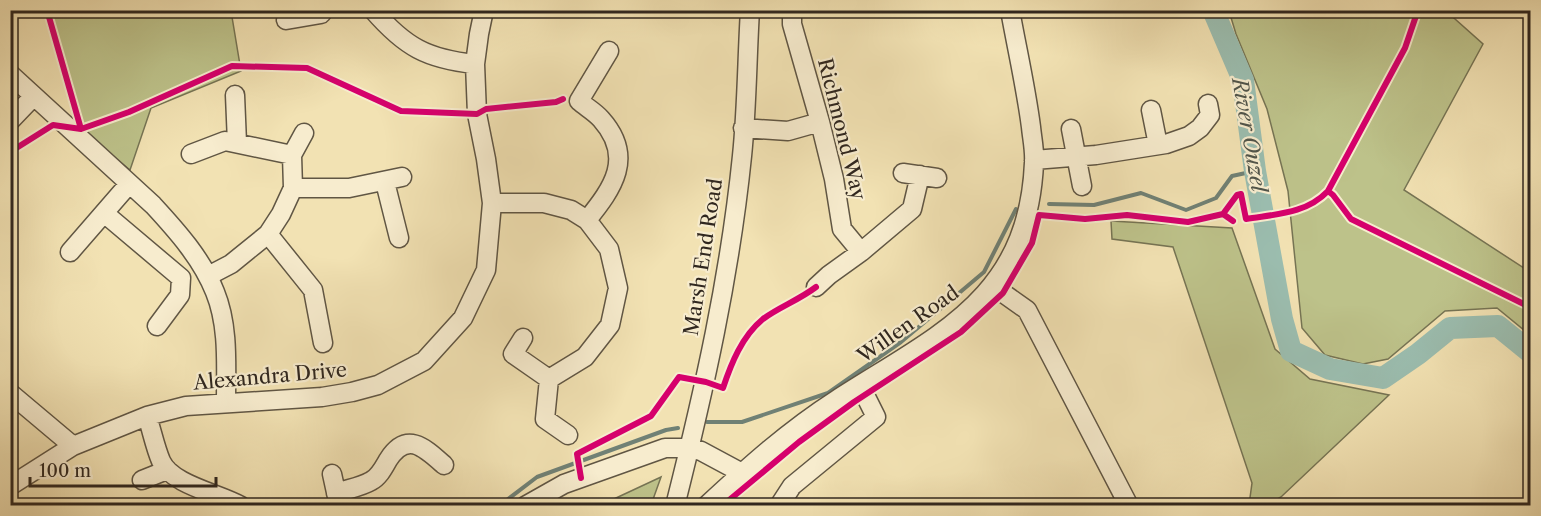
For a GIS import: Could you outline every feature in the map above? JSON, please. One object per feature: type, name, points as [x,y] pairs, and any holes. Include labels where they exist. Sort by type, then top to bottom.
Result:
[{"type":"street","points":[[286,20],[321,14],[324,10]]},
{"type":"street","points":[[373,10],[391,32],[415,49],[453,62],[475,64]]},
{"type":"street","name":"Alexandra Drive","points":[[10,486],[73,446],[147,416],[186,406],[322,397],[352,392],[378,384],[424,361],[463,318],[486,270],[492,203],[477,114],[475,64],[484,10]]},
{"type":"street","name":"Marsh End Road","points":[[675,506],[706,382],[723,292],[742,156],[750,10]]},
{"type":"street","name":"Richmond Way","points":[[792,10],[792,24],[834,179],[842,229],[861,252]]},
{"type":"street","name":"Willen Road","points":[[706,506],[726,499],[742,473],[796,429],[860,385],[926,344],[960,319],[993,286],[1026,223],[1032,191],[1034,160],[1028,102],[1010,10]]},
{"type":"street","points":[[587,220],[608,195],[619,170],[616,144],[602,120],[571,100],[609,51]]},
{"type":"street","points":[[10,74],[153,205],[175,229],[208,276],[216,294],[222,321],[226,349],[226,402]]},
{"type":"street","points":[[235,95],[237,143]]},
{"type":"street","points":[[10,121],[34,96]]},
{"type":"street","points":[[1034,160],[1096,156],[1158,145],[1189,136],[1200,128],[1210,115],[1208,104]]},
{"type":"street","points":[[1151,110],[1158,145]]},
{"type":"street","points":[[743,128],[788,131],[820,122]]},
{"type":"street","points":[[1071,129],[1082,186]]},
{"type":"street","points":[[208,276],[231,264],[268,234],[281,214],[293,188],[292,155],[304,133]]},
{"type":"street","points":[[191,154],[225,141],[292,155]]},
{"type":"street","points":[[816,287],[912,209],[920,176]]},
{"type":"street","points":[[293,188],[349,188],[394,179],[399,238]]},
{"type":"street","points":[[70,252],[129,184]]},
{"type":"street","points":[[492,203],[544,202],[571,210],[587,220],[609,249],[618,288],[610,325],[585,357],[549,379]]},
{"type":"street","points":[[104,213],[180,278],[180,296],[157,326]]},
{"type":"street","points":[[268,234],[313,290],[323,343]]},
{"type":"street","points":[[993,286],[1027,310],[1130,506]]},
{"type":"street","points":[[523,338],[513,354],[549,379]]},
{"type":"street","points":[[549,379],[545,419],[568,435]]},
{"type":"street","points":[[779,506],[792,486],[876,417],[860,385]]},
{"type":"street","points":[[10,393],[73,446]]},
{"type":"street","points":[[147,416],[167,470],[176,478],[224,496],[241,506]]},
{"type":"street","points":[[332,474],[337,499],[372,481],[394,451],[415,437],[444,465]]},
{"type":"street","points":[[525,506],[564,484],[665,448],[690,448],[700,451],[742,473]]},
{"type":"street","points":[[142,480],[167,470]]},
{"type":"green space","points":[[44,11],[231,11],[241,71],[151,108],[130,170],[78,127],[67,77],[55,50]]},
{"type":"green space","points":[[1229,11],[1446,11],[1483,44],[1404,190],[1530,272],[1530,335],[1497,308],[1445,311],[1388,359],[1363,364],[1325,355],[1302,328],[1288,191],[1267,109]]},
{"type":"green space","points":[[1111,221],[1232,228],[1275,349],[1310,379],[1389,395],[1281,497],[1266,505],[1249,505],[1252,483],[1173,247],[1112,239]]},
{"type":"green space","points":[[661,477],[651,505],[601,505]]},
{"type":"waterway","name":"River Ouzel","points":[[1213,10],[1243,80],[1255,171],[1282,319],[1291,351],[1330,369],[1383,378],[1450,328],[1498,326],[1530,352]]},
{"type":"waterway","points":[[1049,204],[1094,205],[1141,193],[1186,210],[1216,198],[1232,176],[1255,171]]},
{"type":"waterway","points":[[707,422],[742,422],[828,393],[901,342],[984,272],[1016,209]]},
{"type":"waterway","points":[[499,506],[537,477],[666,430],[678,428]]},
{"type":"cycle path","points":[[47,10],[81,129]]},
{"type":"cycle path","points":[[1223,214],[1237,195],[1241,194],[1246,219],[1300,209],[1319,199],[1328,191],[1405,48],[1418,10]]},
{"type":"cycle path","points":[[10,152],[53,125],[81,129],[129,112],[232,66],[307,68],[401,111],[477,114],[486,109],[556,102],[563,99]]},
{"type":"cycle path","points":[[1328,191],[1351,219],[1530,307]]},
{"type":"cycle path","points":[[722,506],[799,442],[854,402],[961,332],[1003,293],[1032,243],[1039,215],[1085,219],[1127,215],[1188,222],[1223,214],[1233,221]]},
{"type":"cycle path","points":[[581,478],[577,454],[651,416],[679,377],[723,388],[738,351],[756,326],[769,315],[816,287]]}]
